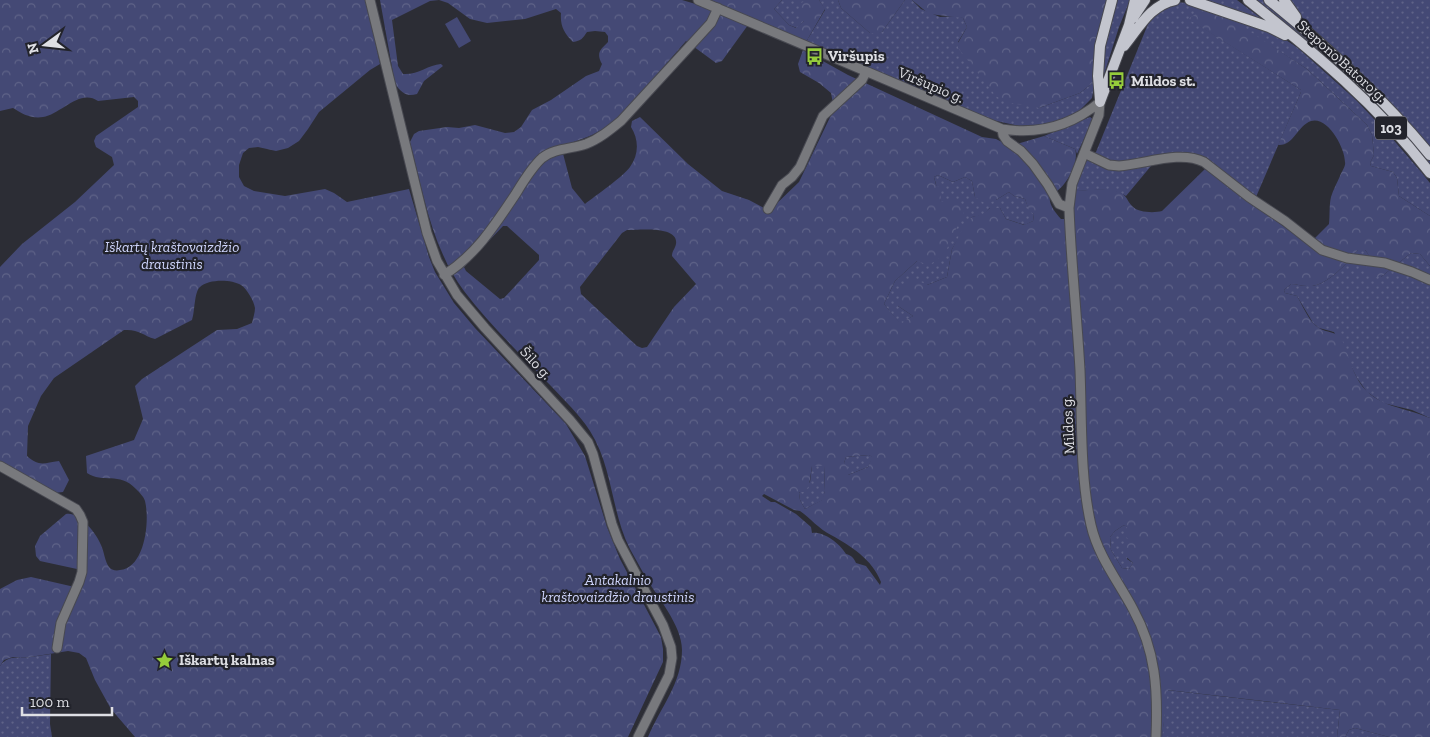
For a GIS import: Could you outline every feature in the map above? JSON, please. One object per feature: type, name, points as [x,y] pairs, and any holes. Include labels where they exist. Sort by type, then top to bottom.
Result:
[{"type":"main road","points":[[1100,102],[1098,76],[1100,46],[1112,0]]},
{"type":"main road","points":[[1129,26],[1135,0]]},
{"type":"main road","points":[[1100,102],[1129,26],[1145,0]]},
{"type":"main road","points":[[1118,52],[1152,11],[1163,3],[1175,0]]},
{"type":"main road","points":[[1190,0],[1269,27],[1308,48]]},
{"type":"main road","name":"Stepono Batoro g.","points":[[1248,0],[1308,48],[1350,85],[1430,173]]},
{"type":"main road","name":"Stepono Batoro g.","points":[[1269,0],[1306,29],[1373,92],[1430,155]]},
{"type":"main road","points":[[1284,0],[1306,29]]},
{"type":"street","name":"Šilo g.","points":[[370,0],[427,233],[444,275],[457,295],[485,328],[580,431],[593,454],[618,540],[663,624],[671,647],[672,658],[669,676],[638,737]]},
{"type":"street","name":"Viršupio g.","points":[[698,0],[1002,129],[1026,132],[1047,129],[1084,115],[1100,102]]},
{"type":"street","points":[[444,275],[469,256],[494,227],[525,179],[541,159],[552,152],[585,144],[609,132],[626,116],[710,23],[718,8]]},
{"type":"street","points":[[768,209],[782,185],[803,163],[823,116],[862,80],[866,72]]},
{"type":"street","name":"Mildos g.","points":[[1100,102],[1098,115],[1072,184],[1068,208],[1080,369],[1084,470],[1090,521],[1101,554],[1133,608],[1151,652],[1156,686],[1156,737]]},
{"type":"street","points":[[1002,129],[1007,141],[1021,151],[1032,164],[1048,185],[1059,204],[1068,208]]},
{"type":"street","points":[[1084,153],[1109,165],[1119,166],[1183,156],[1197,158],[1322,250],[1347,258],[1385,263],[1430,280]]},
{"type":"street","points":[[0,466],[76,509],[83,522],[82,572],[60,623],[58,648]]},
{"type":"green space","points":[[0,0],[366,0],[380,64],[319,112],[299,141],[288,148],[276,151],[258,147],[249,148],[243,153],[239,165],[239,177],[244,186],[254,191],[285,196],[325,189],[347,202],[409,189],[429,257],[435,272],[454,303],[475,328],[566,424],[585,456],[607,527],[620,559],[661,637],[663,662],[628,737],[135,737],[111,709],[95,680],[86,658],[79,653],[68,651],[30,657],[13,657],[4,660],[0,666],[0,589],[17,580],[31,577],[79,588],[83,586],[85,575],[77,569],[40,561],[36,556],[35,546],[40,536],[66,514],[76,516],[92,530],[99,540],[106,562],[111,569],[118,570],[128,567],[140,553],[144,542],[147,520],[144,498],[136,489],[123,480],[99,478],[87,473],[86,456],[134,440],[143,419],[135,386],[142,379],[217,330],[237,329],[252,323],[255,308],[250,295],[241,285],[226,281],[208,282],[198,290],[192,320],[155,339],[137,331],[124,330],[54,378],[41,396],[28,426],[27,456],[38,463],[59,461],[69,480],[63,492],[54,493],[0,462],[0,267],[22,244],[75,202],[114,165],[112,157],[96,147],[94,141],[96,136],[138,107],[138,101],[134,97],[98,101],[84,98],[43,117],[27,116],[13,108],[0,111]]},
{"type":"green space","points":[[380,0],[439,0],[430,1],[392,20],[398,66],[403,74],[413,73],[441,64],[443,66],[424,81],[417,94],[404,94],[395,84]]},
{"type":"green space","points":[[439,0],[682,0],[709,8],[748,25],[722,61],[716,63],[686,41],[613,123],[585,138],[561,146],[572,188],[585,204],[616,181],[630,167],[637,147],[631,127],[632,121],[640,117],[688,164],[722,191],[749,200],[764,208],[772,208],[799,182],[834,109],[831,93],[819,83],[800,72],[798,64],[803,50],[848,75],[982,137],[996,139],[1010,146],[1044,136],[1075,149],[1075,162],[1070,176],[1061,188],[1050,195],[1051,205],[1061,219],[1067,219],[1072,215],[1076,191],[1109,190],[1119,192],[1138,210],[1162,211],[1205,169],[1305,242],[1312,241],[1329,224],[1331,197],[1345,165],[1339,142],[1323,123],[1311,121],[1302,127],[1288,142],[1278,145],[1301,90],[1188,19],[1199,12],[1210,12],[1234,21],[1307,69],[1367,125],[1372,135],[1374,155],[1370,163],[1371,166],[1393,172],[1397,178],[1399,196],[1430,216],[1430,266],[1420,254],[1411,253],[1381,277],[1370,277],[1366,274],[1368,254],[1365,250],[1358,250],[1329,279],[1314,286],[1291,284],[1284,290],[1285,293],[1297,296],[1315,325],[1340,337],[1356,376],[1370,394],[1388,404],[1430,418],[1430,737],[1389,737],[1355,728],[1349,730],[1345,737],[1337,737],[1340,710],[1168,690],[1162,737],[648,737],[670,695],[678,673],[682,650],[678,631],[630,549],[619,520],[603,459],[590,431],[572,408],[484,316],[453,274],[444,257],[430,220],[410,142],[414,134],[419,131],[447,127],[459,128],[475,125],[505,133],[514,132],[521,127],[532,110],[551,100],[586,76],[599,71],[602,64],[599,54],[608,42],[608,36],[605,32],[587,32],[582,39],[573,42],[563,29],[561,13],[556,9],[525,19],[487,23],[470,19],[448,3]],"holes":[[[938,175],[953,182],[965,177],[972,181],[975,197],[986,204],[1009,192],[1014,196],[1025,199],[1029,211],[1034,214],[1033,221],[1024,225],[1006,219],[1000,208],[990,208],[983,214],[972,217],[966,223],[952,249],[947,277],[927,285],[913,278],[902,287],[898,306],[913,316],[900,323],[884,304],[895,281],[917,261],[929,265],[944,255],[965,210],[953,199],[941,202],[940,188],[936,185],[934,177]],[[503,226],[507,226],[539,255],[539,260],[504,298],[500,299],[466,271],[464,267]],[[627,230],[657,230],[671,234],[675,238],[676,244],[672,256],[696,284],[674,307],[647,347],[642,348],[637,346],[581,294],[580,287],[622,233]],[[869,455],[872,457],[868,467],[848,475],[848,467],[844,463],[846,457]],[[812,466],[824,466],[825,491],[822,500],[805,509],[800,500],[799,493],[804,492],[809,486]],[[764,494],[794,510],[800,511],[822,530],[860,554],[872,566],[881,582],[880,585],[866,566],[856,563],[835,542],[821,534],[812,533],[811,527],[796,514],[775,502],[771,502],[762,496]],[[1124,525],[1127,527],[1126,537],[1130,541],[1126,542],[1123,554],[1133,563],[1129,569],[1122,568],[1111,550],[1110,537]]]},
{"type":"green space","points":[[710,0],[782,0],[774,9],[789,25],[796,28],[804,21],[798,12],[801,3],[807,0],[819,0],[825,9],[806,42]]},
{"type":"green space","points":[[782,0],[808,0],[804,21],[797,28],[789,25],[774,9]]},
{"type":"green space","points":[[819,0],[838,0],[841,8],[870,33],[882,32],[905,0],[912,0],[921,9],[940,17],[957,16],[963,18],[967,27],[958,42],[1039,108],[1080,93],[1095,81],[1092,98],[1078,112],[1055,122],[1019,126],[983,118],[806,42],[825,10]]},
{"type":"green space","points":[[838,0],[905,0],[882,32],[876,34],[870,33],[841,8]]},
{"type":"green space","points":[[912,0],[1108,0],[1095,81],[1080,93],[1039,108],[1005,102],[996,96],[958,48],[958,43],[967,27],[963,18],[929,14]]},
{"type":"green space","points":[[1115,0],[1130,0],[1119,27],[1101,84],[1102,56]]},
{"type":"green space","points":[[1197,0],[1237,0],[1270,25]]},
{"type":"green space","points":[[1256,0],[1263,0],[1273,7],[1357,81],[1423,152],[1430,161],[1430,168],[1344,75],[1321,53]]},
{"type":"green space","points":[[1286,0],[1430,0],[1430,150],[1350,62],[1312,28]]},
{"type":"green space","points":[[1175,2],[1188,3],[1280,36],[1298,48],[1356,100],[1391,137],[1430,183],[1430,216],[1399,196],[1397,178],[1393,172],[1371,166],[1370,163],[1374,155],[1372,135],[1367,125],[1307,69],[1271,46],[1189,19],[1301,90],[1256,197],[1201,157],[1181,153],[1161,154],[1126,196],[1108,190],[1076,191],[1082,169],[1096,152],[1148,24],[1158,9]]},
{"type":"green space","points":[[457,17],[471,41],[459,48],[445,24]]},
{"type":"green space","points":[[1090,117],[1093,119],[1077,154],[1075,149],[1044,136]]},
{"type":"green space","points":[[938,175],[953,182],[965,177],[972,181],[975,197],[996,200],[1009,192],[1014,196],[1025,199],[1028,207],[1034,214],[1033,221],[1025,225],[1006,219],[1000,208],[990,208],[983,215],[972,217],[952,249],[947,277],[927,285],[898,306],[913,316],[900,324],[884,304],[895,281],[917,261],[941,202],[934,177]]},
{"type":"green space","points":[[1358,250],[1365,250],[1381,277],[1411,253],[1420,254],[1430,266],[1430,418],[1412,410],[1383,403],[1367,392],[1357,378],[1334,332],[1319,328],[1313,323],[1297,296],[1285,293],[1284,290],[1291,284],[1314,286],[1329,279]]},
{"type":"green space","points":[[869,455],[873,457],[868,467],[848,475],[844,463],[846,457]]},
{"type":"green space","points":[[812,466],[824,466],[825,491],[823,500],[805,509],[800,500],[799,493],[810,482]]},
{"type":"green space","points":[[1124,525],[1128,527],[1131,541],[1127,559],[1133,563],[1129,569],[1122,568],[1111,550],[1110,537]]},
{"type":"green space","points":[[51,654],[50,724],[52,737],[0,737],[0,666],[6,660],[17,657]]},
{"type":"green space","points":[[1167,690],[1340,710],[1337,737],[1162,737]]},
{"type":"green space","points":[[1355,728],[1389,737],[1345,737],[1349,730]]},
{"type":"place","name":"Viršupis","points":[[814,56]]},
{"type":"place","name":"Mildos st.","points":[[1117,81]]},
{"type":"place","name":"Iškartų kalnas","points":[[165,660]]},
{"type":"park label","name":"Iškartų kraštovaizdžio draustinis","points":[[172,256]]},
{"type":"park label","name":"Antakalnio kraštovaizdžio draustinis","points":[[618,588]]}]
